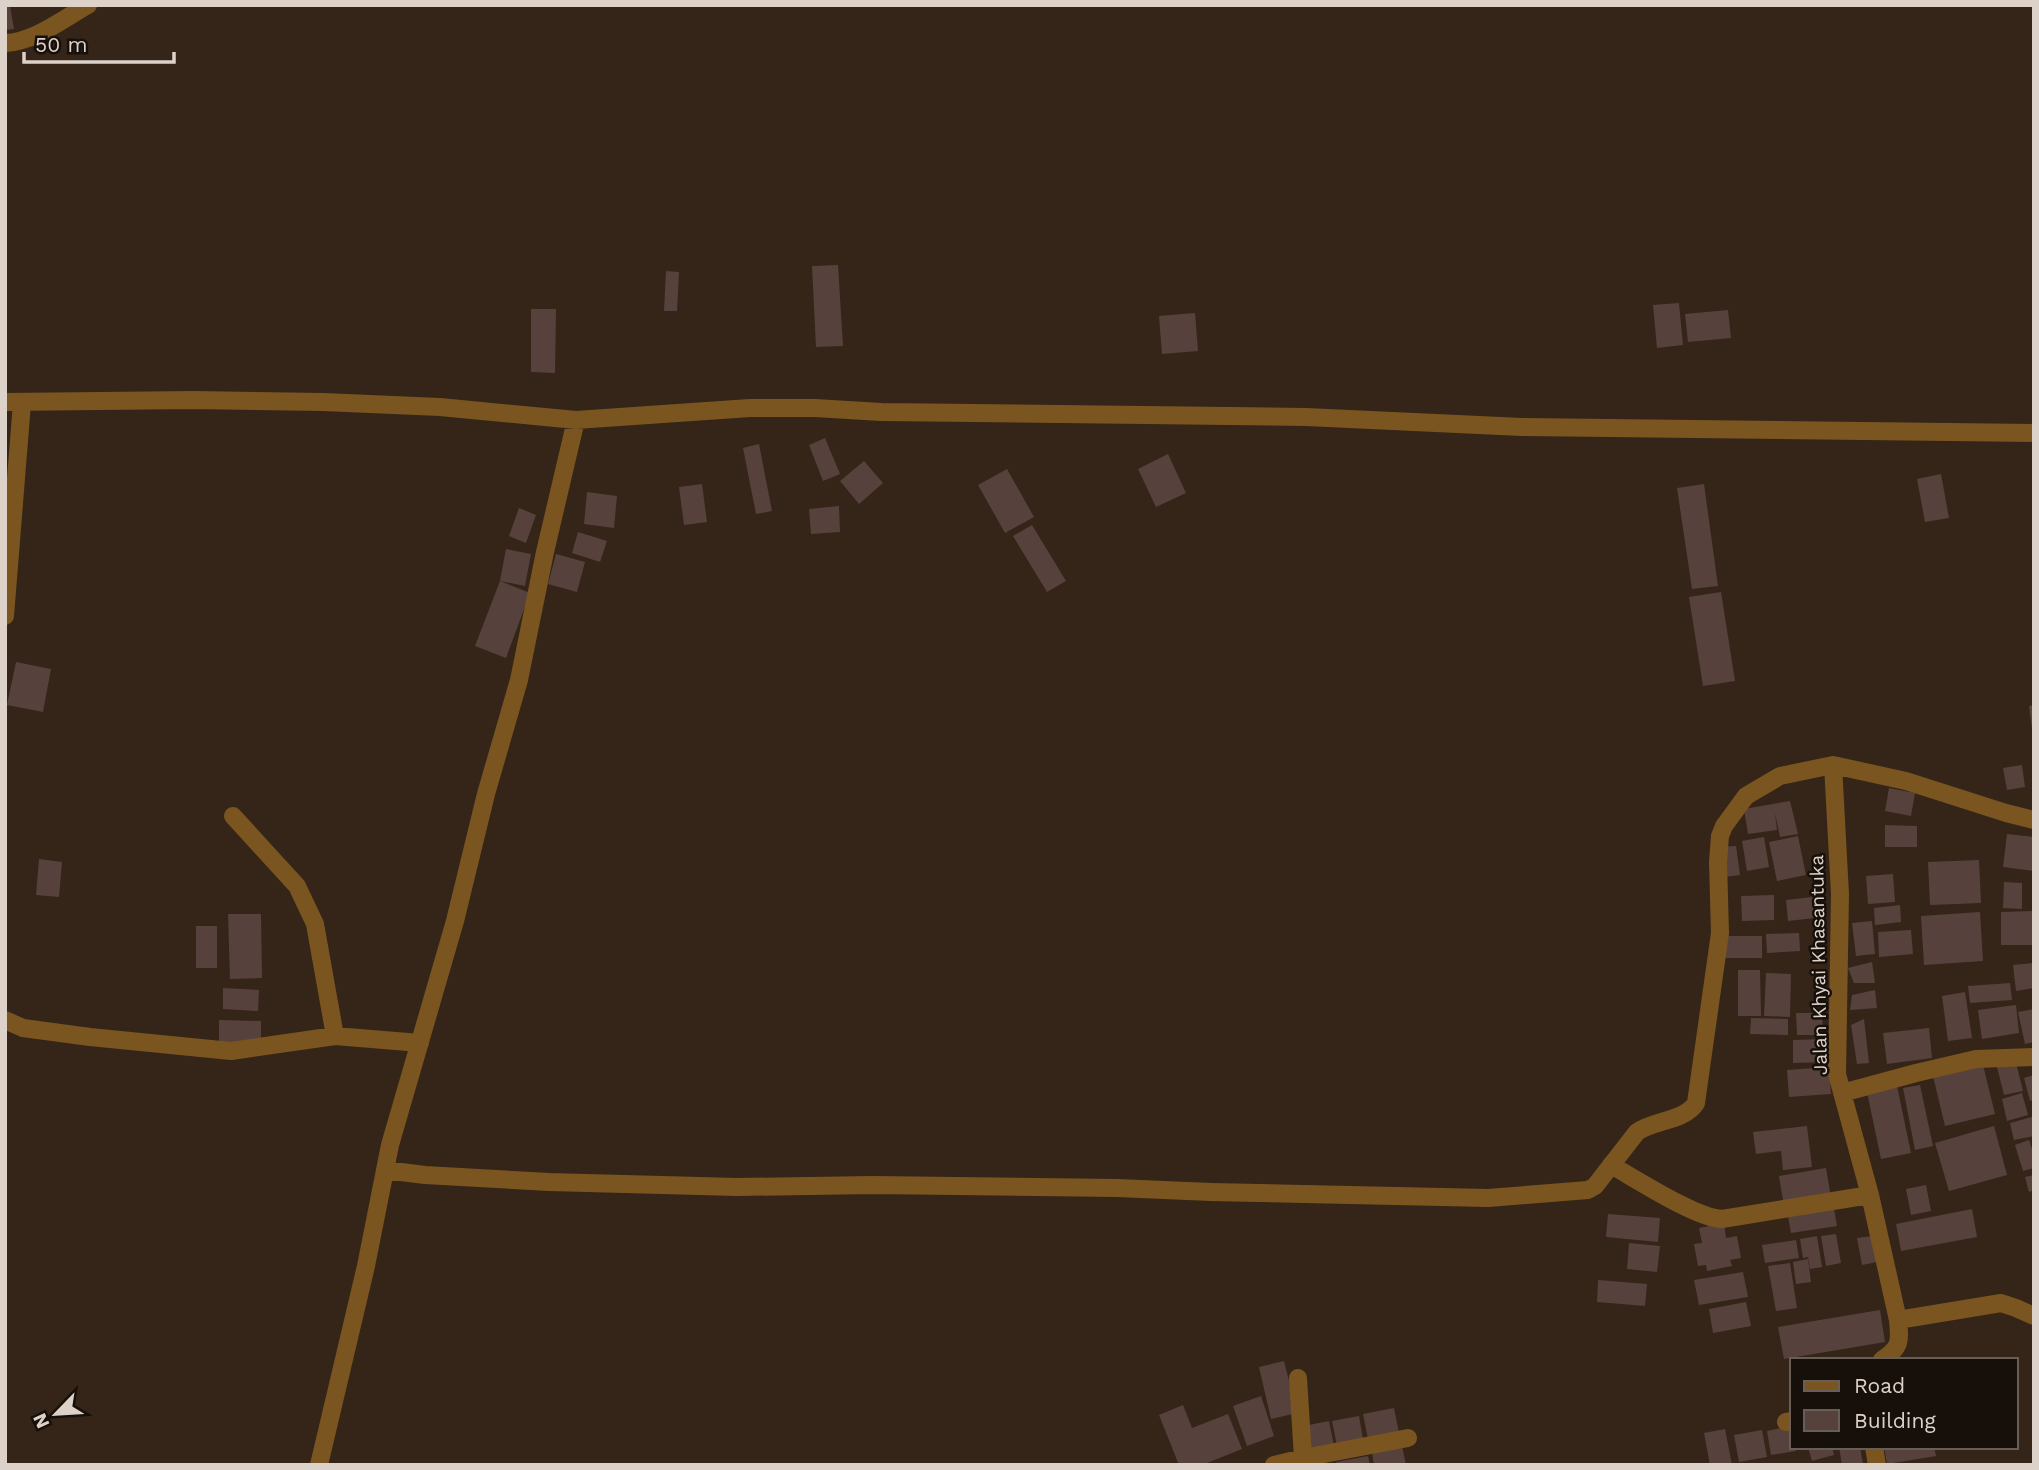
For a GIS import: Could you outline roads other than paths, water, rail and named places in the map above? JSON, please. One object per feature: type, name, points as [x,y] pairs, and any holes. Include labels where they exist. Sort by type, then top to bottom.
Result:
[{"type":"street","points":[[5,43],[15,43],[42,32],[88,5]]},
{"type":"street","points":[[5,616],[13,402],[323,402],[440,407],[576,420],[750,408],[815,408],[881,412],[1319,417],[1522,427],[2034,433]]},
{"type":"street","points":[[318,1465],[366,1266],[390,1145],[455,921],[486,794],[519,680],[576,420]]},
{"type":"street","points":[[385,1170],[549,1182],[737,1187],[873,1185],[1118,1188],[1474,1197],[1587,1190],[1595,1186],[1637,1132],[1688,1112],[1696,1103],[1720,933],[1720,836],[1746,796],[1780,776],[1833,765],[1906,781],[2034,820]]},
{"type":"street","name":"Jalan Khyai Khasantuka","points":[[1833,765],[1840,894],[1837,1074],[1870,1195],[1898,1320],[1898,1347],[1884,1358]]},
{"type":"street","points":[[233,816],[297,886],[315,924],[335,1036]]},
{"type":"street","points":[[5,1020],[23,1028],[231,1051],[335,1036],[421,1043]]},
{"type":"street","points":[[1843,1093],[1976,1059],[2034,1057]]},
{"type":"street","points":[[1611,1165],[1712,1219],[1870,1195]]},
{"type":"street","points":[[1898,1320],[2001,1303],[2034,1317]]},
{"type":"street","points":[[1298,1378],[1304,1462]]},
{"type":"street","points":[[1273,1465],[1304,1462],[1408,1438]]}]
